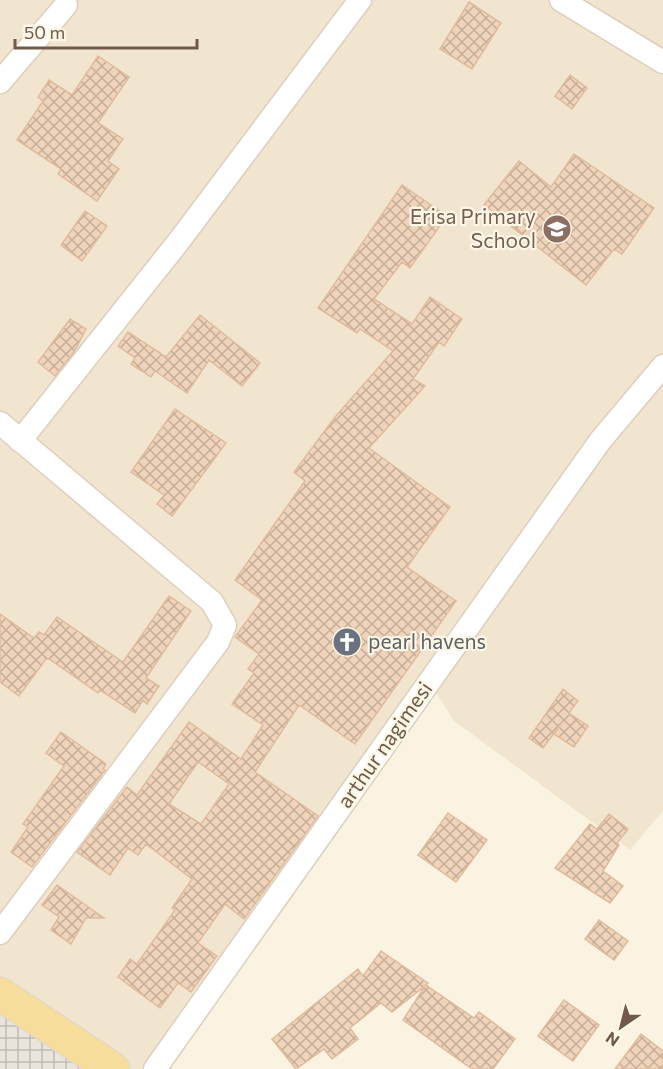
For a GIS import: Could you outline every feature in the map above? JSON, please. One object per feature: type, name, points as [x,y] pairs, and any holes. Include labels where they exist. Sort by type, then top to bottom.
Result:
[{"type":"main road","points":[[0,993],[113,1069]]},
{"type":"street","points":[[20,441],[178,241],[360,0]]},
{"type":"street","points":[[561,0],[663,62]]},
{"type":"street","points":[[0,82],[66,5]]},
{"type":"street","name":"arthur nagimesi","points":[[155,1069],[600,441],[663,366]]},
{"type":"street","points":[[0,423],[212,602],[225,625],[218,642],[0,933]]},
{"type":"shaded area","points":[[0,0],[663,0],[663,811],[630,850],[454,721],[424,674],[153,1069],[100,1069],[0,999]]},
{"type":"shaded area","points":[[0,997],[105,1069],[0,1069]]},
{"type":"building","points":[[469,2],[501,23],[472,69],[440,49]]},
{"type":"building","points":[[98,56],[129,77],[98,123],[123,139],[108,161],[119,169],[97,201],[58,174],[61,169],[17,140],[43,101],[38,97],[49,80],[72,95]]},
{"type":"building","points":[[570,75],[587,88],[572,109],[555,96]]},
{"type":"building","points":[[574,154],[654,208],[622,254],[614,249],[586,285],[484,205],[519,161],[551,187]]},
{"type":"building","points":[[402,185],[447,216],[410,268],[402,262],[374,299],[412,324],[430,297],[462,319],[444,346],[439,342],[413,379],[425,386],[369,448],[450,507],[407,567],[456,601],[355,744],[299,705],[255,772],[318,816],[244,919],[225,904],[198,943],[217,956],[191,992],[178,983],[160,1008],[118,977],[130,959],[137,964],[175,910],[172,908],[192,879],[146,844],[138,855],[128,848],[110,875],[77,852],[127,787],[137,795],[189,722],[241,759],[263,725],[232,704],[254,673],[248,669],[259,654],[235,637],[262,600],[235,580],[305,481],[294,472],[335,417],[393,351],[360,329],[357,333],[318,308]],"holes":[[[198,762],[229,784],[201,824],[169,804]]]},
{"type":"building","points":[[85,211],[107,226],[82,261],[61,245]]},
{"type":"building","points":[[200,315],[260,363],[242,386],[209,360],[187,393],[155,371],[151,377],[131,364],[135,358],[118,346],[128,332],[166,357]]},
{"type":"building","points":[[70,319],[86,329],[74,352],[55,376],[38,362]]},
{"type":"building","points":[[175,409],[226,443],[172,516],[157,504],[164,495],[131,472]]},
{"type":"building","points":[[169,596],[191,611],[146,678],[159,686],[147,704],[143,700],[135,713],[100,690],[98,693],[49,659],[46,659],[19,696],[0,682],[0,614],[34,638],[39,632],[44,635],[57,617],[123,662]]},
{"type":"building","points":[[563,689],[578,701],[569,713],[588,726],[574,747],[554,734],[563,721],[543,748],[529,738]]},
{"type":"building","points":[[61,732],[106,764],[103,769],[105,770],[32,867],[11,852],[28,827],[23,824],[64,766],[46,753]]},
{"type":"building","points":[[448,813],[487,840],[456,882],[418,855]]},
{"type":"building","points":[[609,814],[628,829],[617,843],[619,845],[603,871],[623,886],[610,903],[555,868],[590,824],[597,829]]},
{"type":"building","points":[[57,885],[104,918],[86,918],[71,944],[51,930],[59,917],[42,905]]},
{"type":"building","points":[[599,920],[628,941],[614,960],[585,939]]},
{"type":"building","points":[[381,951],[474,1018],[479,1012],[515,1039],[493,1069],[472,1069],[403,1020],[425,986],[392,1012],[381,1003],[350,1028],[358,1039],[332,1059],[324,1049],[296,1069],[272,1039],[358,969],[363,976]]},
{"type":"building","points":[[564,1000],[599,1025],[573,1061],[538,1036]]},
{"type":"building","points":[[641,1034],[663,1051],[663,1069],[615,1069]]},
{"type":"place","name":"Erisa Primary School","points":[[557,229]]},
{"type":"place","name":"pearl havens","points":[[347,642]]}]
